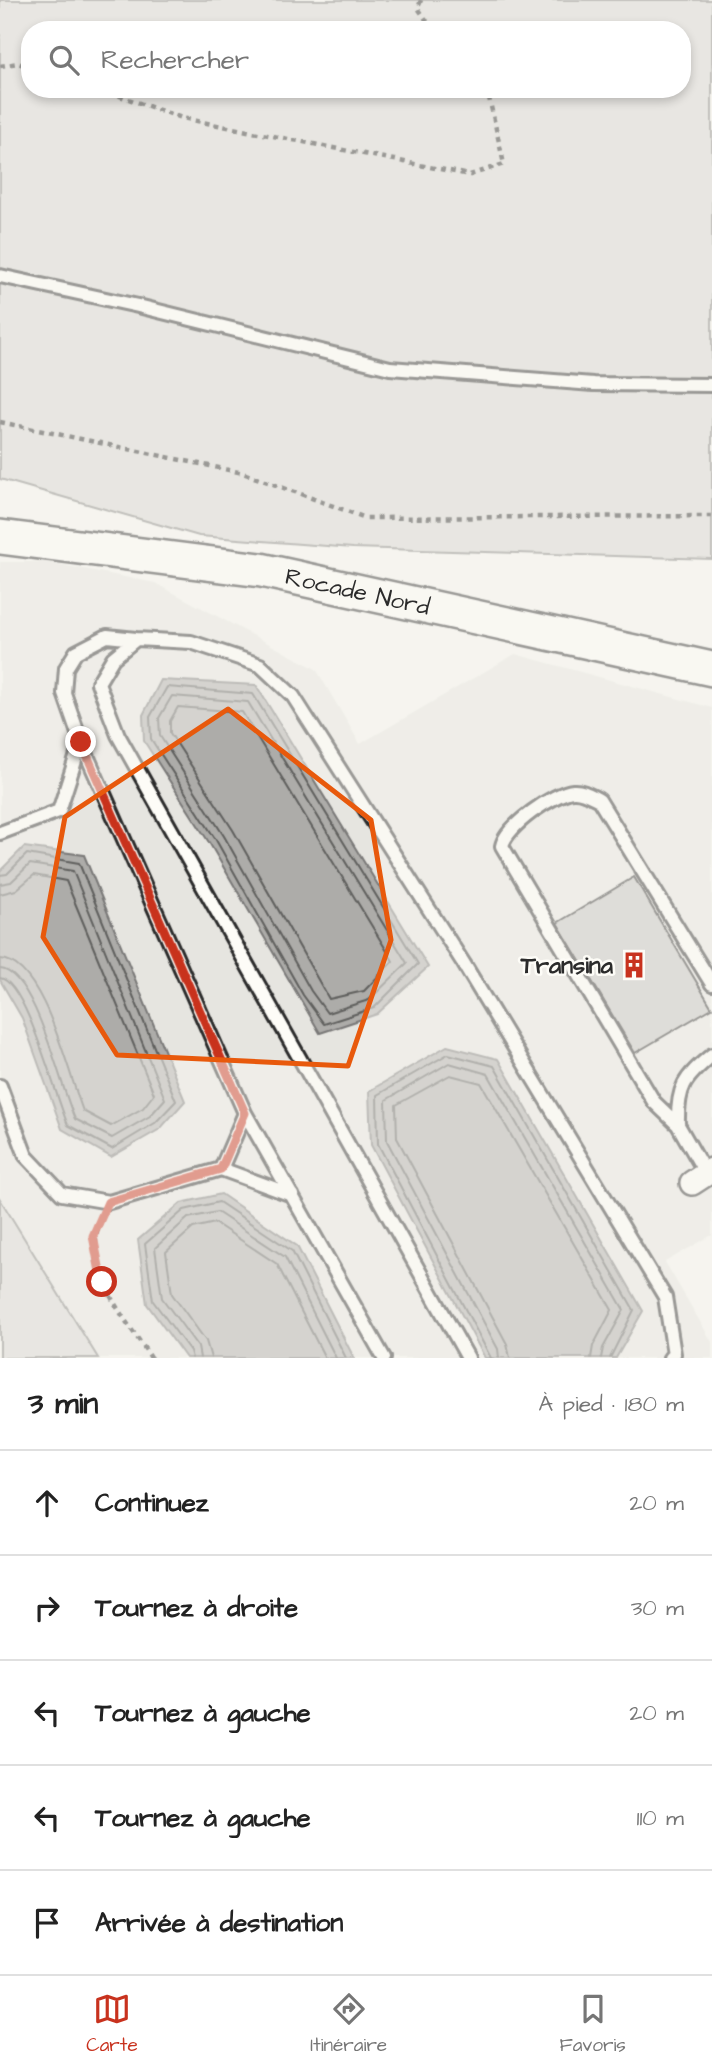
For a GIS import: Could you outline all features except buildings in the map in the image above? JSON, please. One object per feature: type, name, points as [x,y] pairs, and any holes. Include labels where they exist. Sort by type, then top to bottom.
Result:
[{"type":"main road","name":"Rocade Nord","points":[[0,537],[261,570],[712,669]]},
{"type":"lane","points":[[0,276],[138,306],[390,368],[593,384],[712,385]]},
{"type":"lane","points":[[384,1358],[245,1113],[81,742],[64,693],[66,668],[76,652],[107,636],[191,642],[260,665],[293,696],[464,964],[664,1297],[674,1353],[670,1358]]},
{"type":"lane","points":[[136,639],[113,658],[98,683],[118,735],[468,1358]]},
{"type":"lane","points":[[0,833],[59,811],[81,742]]},
{"type":"lane","points":[[704,1176],[678,1125],[654,1102],[502,846],[509,830],[520,819],[571,791],[582,792],[598,800],[712,984]]},
{"type":"lane","points":[[678,1125],[677,1098],[688,1074],[712,1055]]},
{"type":"lane","points":[[0,1086],[26,1156],[62,1194],[108,1202],[221,1169],[292,1195]]},
{"type":"lane","points":[[221,1169],[245,1113]]},
{"type":"path","points":[[421,0],[418,8],[427,21]]},
{"type":"path","points":[[0,66],[21,64]]},
{"type":"path","points":[[125,98],[182,118],[470,175],[505,164],[488,98]]},
{"type":"path","points":[[0,422],[243,473],[366,518],[712,516]]},
{"type":"path","points":[[108,1202],[93,1236],[102,1282],[151,1358]]},
{"type":"highlighted area","points":[[228,709],[371,820],[391,940],[348,1066],[117,1055],[43,937],[65,817]]},
{"type":"shaded area","points":[[0,0],[712,0],[712,559],[353,548],[199,536],[0,479]]},
{"type":"shaded area","points":[[0,562],[48,562],[155,583],[316,669],[360,744],[515,654],[712,708],[712,1235],[665,1262],[712,1342],[712,1358],[98,1358],[0,1200]]},
{"type":"shaded area","points":[[0,1199],[98,1358],[0,1358]]},
{"type":"water","points":[[161,680],[256,685],[428,967],[377,1014],[320,1033],[210,844],[144,741],[143,715]]},
{"type":"water","points":[[24,847],[84,855],[185,1101],[160,1129],[111,1157],[62,1129],[22,1018],[0,980],[0,871]]},
{"type":"water","points":[[447,1046],[498,1059],[643,1311],[616,1358],[485,1358],[371,1145],[369,1091]]},
{"type":"water","points":[[221,1194],[297,1246],[354,1358],[186,1358],[147,1304],[138,1240],[181,1203]]},
{"type":"place","name":"Transina","points":[[634,965]]},
{"type":"route","points":[[81,742],[245,1113],[221,1169],[108,1202],[93,1236],[102,1282]]}]
